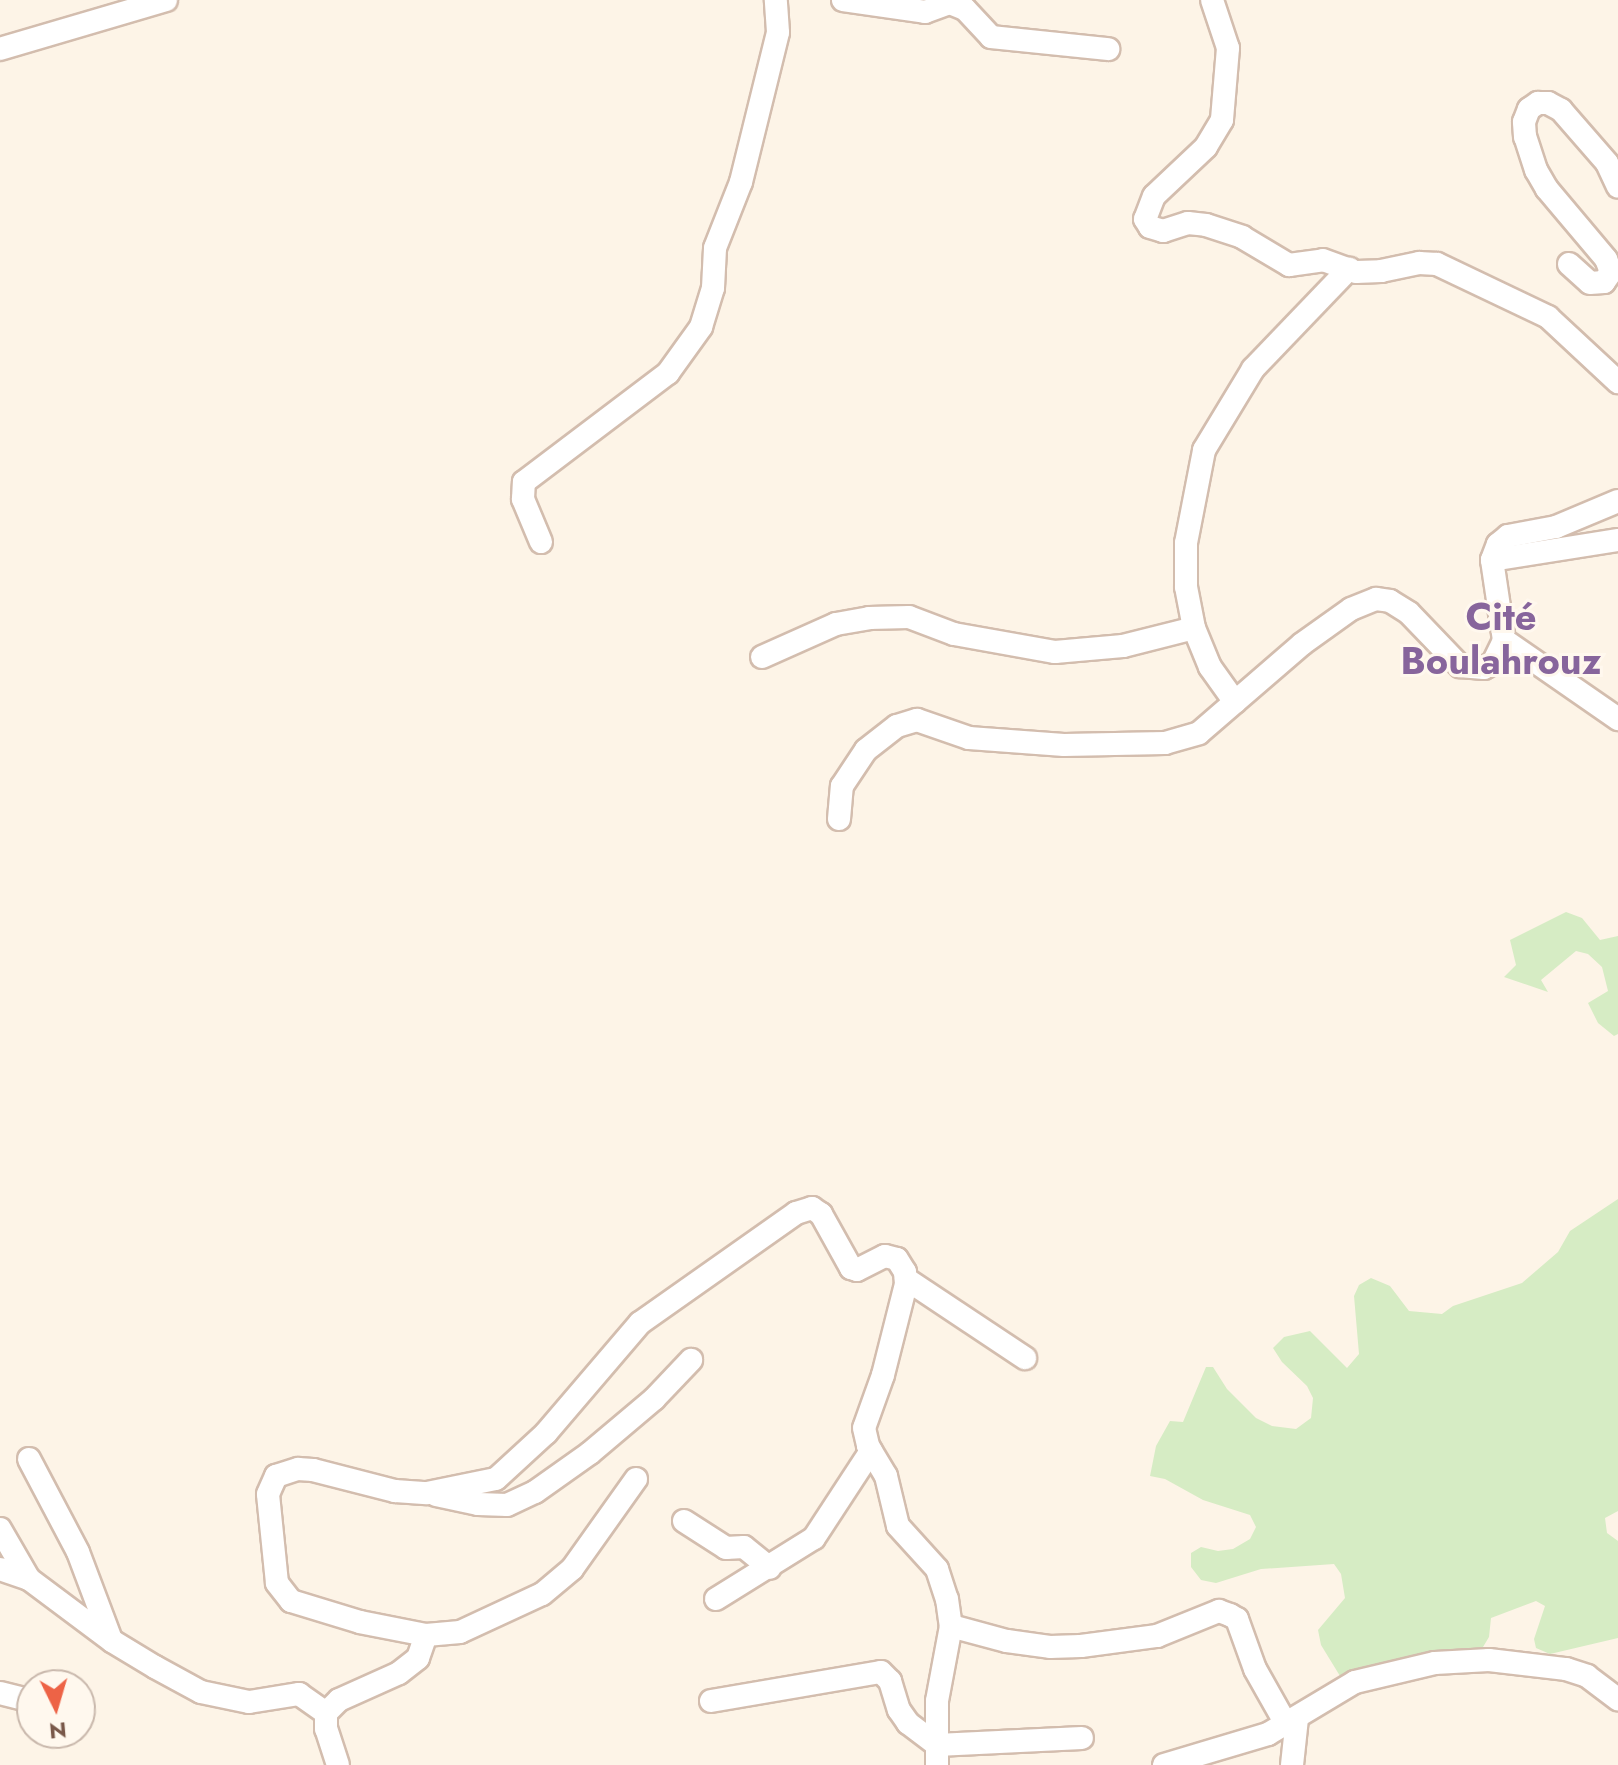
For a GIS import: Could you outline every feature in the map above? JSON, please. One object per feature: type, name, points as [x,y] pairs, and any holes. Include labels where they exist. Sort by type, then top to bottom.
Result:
[{"type":"street","points":[[0,49],[166,0]]},
{"type":"street","points":[[541,542],[523,499],[524,482],[668,373],[701,327],[713,288],[715,248],[741,182],[778,32],[776,0]]},
{"type":"street","points":[[843,0],[925,12],[950,3],[965,9],[991,37],[1108,49]]},
{"type":"street","points":[[1212,0],[1228,48],[1222,120],[1206,147],[1154,196],[1146,211],[1147,223],[1156,231],[1188,223],[1206,225],[1242,237],[1289,265],[1323,260],[1349,269],[1381,271],[1419,263],[1437,264],[1548,317],[1618,382]]},
{"type":"street","points":[[1569,264],[1590,283],[1604,282],[1611,272],[1606,259],[1547,189],[1536,170],[1525,137],[1524,122],[1529,109],[1538,103],[1548,103],[1561,110],[1604,158],[1618,187]]},
{"type":"street","points":[[1235,702],[1210,667],[1194,628],[1186,587],[1186,543],[1204,450],[1253,369],[1349,269]]},
{"type":"street","points":[[839,819],[842,786],[866,750],[897,726],[917,720],[969,738],[1064,745],[1165,743],[1199,733],[1302,644],[1364,601],[1376,599],[1400,606],[1460,666],[1484,668],[1493,663],[1504,640],[1492,560],[1498,544],[1508,536],[1556,527],[1618,501]]},
{"type":"street","points":[[1492,560],[1618,540]]},
{"type":"street","points":[[762,657],[836,624],[869,618],[909,617],[954,634],[1055,652],[1123,646],[1194,628]]},
{"type":"street","points":[[1504,640],[1618,719]]},
{"type":"street","points":[[427,1493],[496,1479],[546,1433],[640,1323],[804,1209],[812,1208],[821,1214],[851,1268],[857,1270],[881,1256],[891,1256],[902,1264],[906,1279],[880,1384],[864,1428],[871,1451],[886,1476],[898,1526],[937,1569],[951,1626],[937,1701],[937,1755]]},
{"type":"street","points":[[906,1279],[1025,1358]]},
{"type":"street","points":[[636,1479],[572,1569],[542,1594],[460,1632],[426,1635],[360,1622],[291,1601],[277,1583],[268,1494],[276,1476],[298,1469],[395,1491],[427,1493],[478,1504],[507,1505],[535,1492],[601,1444],[691,1360]]},
{"type":"street","points":[[716,1599],[814,1538],[871,1451]]},
{"type":"street","points":[[29,1459],[78,1552],[112,1641]]},
{"type":"street","points":[[684,1521],[726,1548],[744,1547],[770,1568]]},
{"type":"street","points":[[0,1529],[29,1579]]},
{"type":"street","points":[[0,1569],[29,1579],[112,1641],[201,1692],[249,1702],[299,1694],[326,1713]]},
{"type":"street","points":[[951,1626],[1007,1641],[1050,1647],[1081,1646],[1157,1636],[1219,1611],[1237,1619],[1255,1669],[1291,1721],[1292,1765]]},
{"type":"street","points":[[338,1765],[326,1729],[326,1713],[339,1700],[399,1673],[418,1658],[426,1635]]},
{"type":"street","points":[[1164,1765],[1251,1740],[1291,1721],[1355,1682],[1396,1671],[1461,1660],[1517,1662],[1566,1669],[1587,1676],[1618,1699]]},
{"type":"street","points":[[711,1701],[881,1672],[890,1681],[899,1710],[937,1755]]},
{"type":"street","points":[[937,1755],[1082,1738]]},
{"type":"green space","points":[[1566,912],[1582,918],[1600,940],[1618,936],[1618,1034],[1614,1036],[1598,1023],[1588,1003],[1608,991],[1602,967],[1588,954],[1576,951],[1541,980],[1548,992],[1504,977],[1516,965],[1510,940]]},
{"type":"green space","points":[[1618,1199],[1618,1511],[1605,1518],[1607,1533],[1618,1541],[1618,1638],[1550,1654],[1536,1648],[1534,1639],[1545,1606],[1536,1601],[1491,1618],[1489,1637],[1483,1647],[1405,1658],[1340,1676],[1321,1645],[1318,1630],[1345,1598],[1341,1574],[1334,1564],[1261,1569],[1216,1583],[1201,1580],[1191,1567],[1191,1553],[1201,1547],[1218,1551],[1233,1549],[1250,1539],[1256,1527],[1250,1515],[1203,1500],[1165,1479],[1150,1476],[1156,1446],[1170,1421],[1183,1422],[1206,1367],[1213,1367],[1227,1389],[1256,1418],[1272,1426],[1296,1429],[1311,1418],[1313,1398],[1307,1386],[1282,1362],[1273,1348],[1284,1337],[1310,1331],[1347,1368],[1359,1354],[1354,1296],[1359,1285],[1371,1278],[1390,1286],[1409,1311],[1442,1314],[1453,1306],[1522,1283],[1558,1252],[1570,1231]]},
{"type":"district","name":"Cité Boulahrouz","points":[[1501,639]]}]
